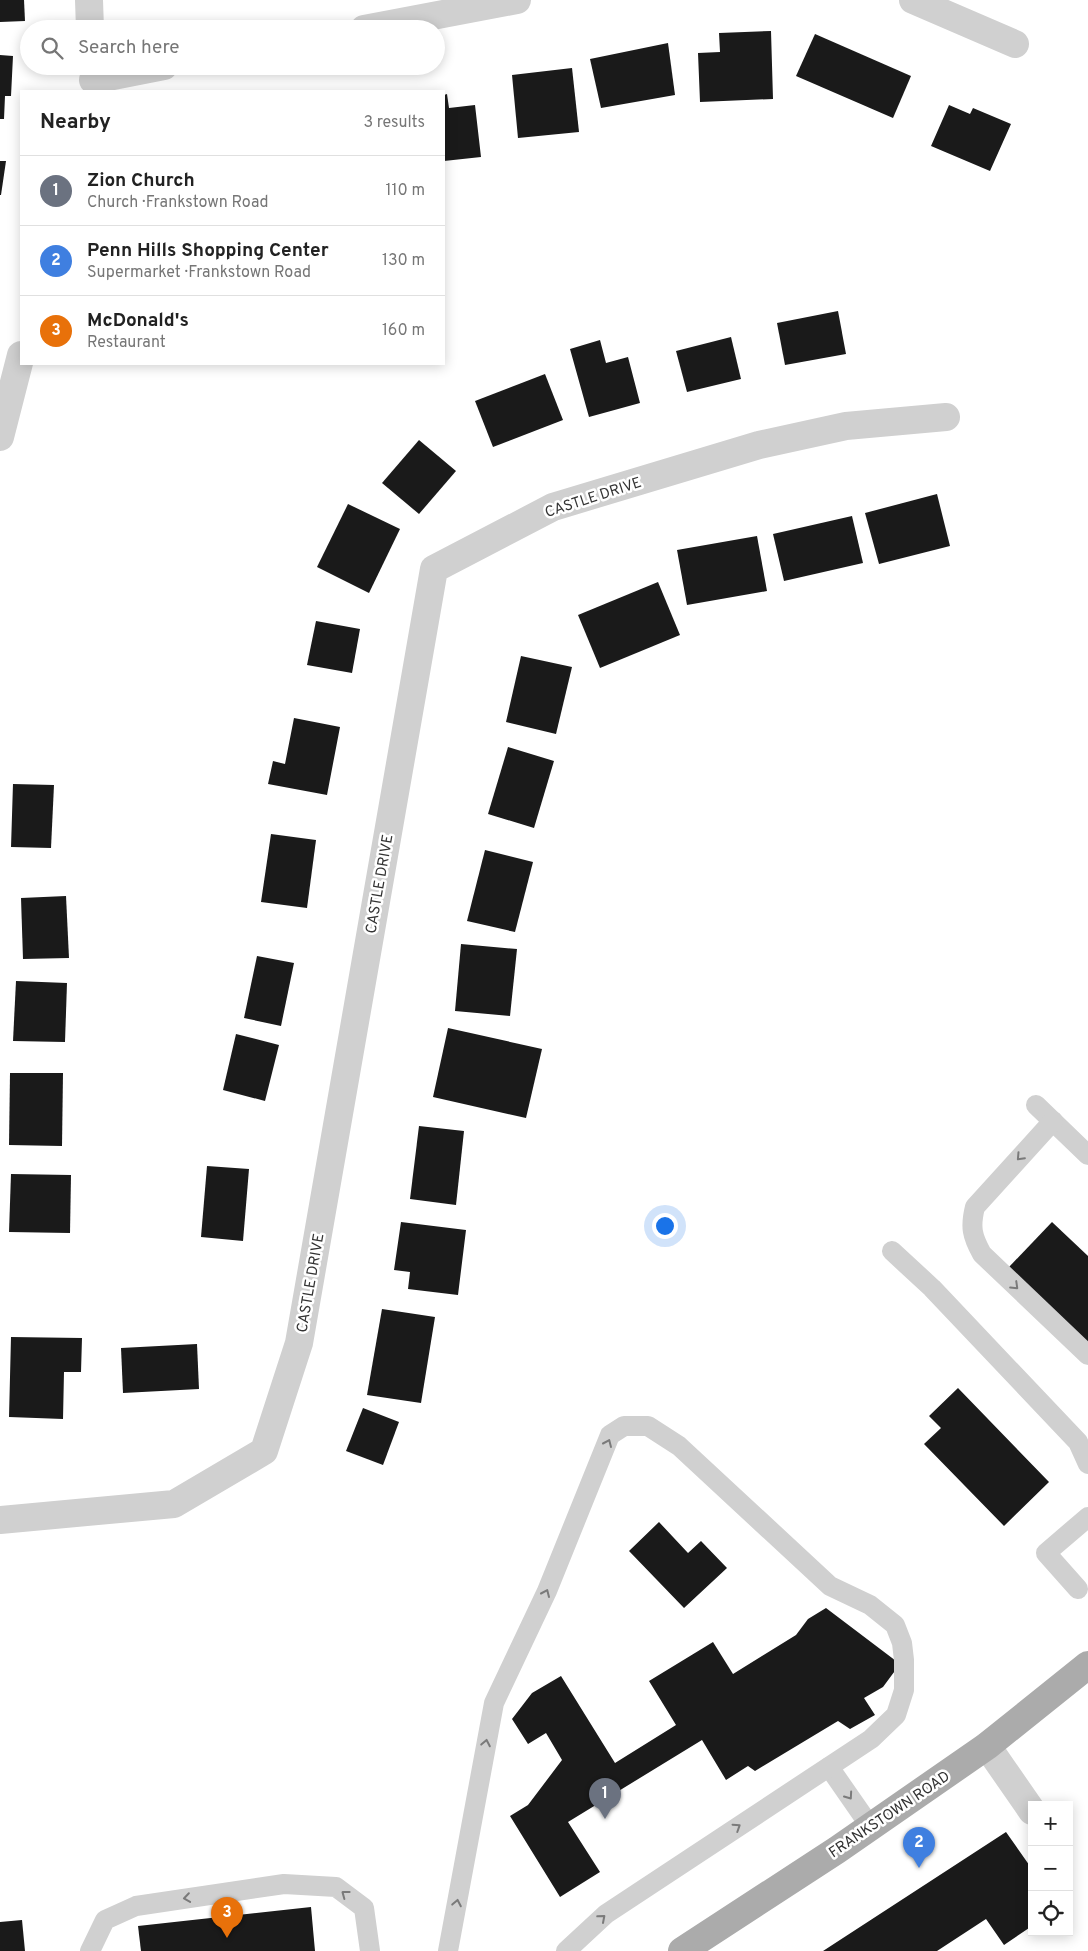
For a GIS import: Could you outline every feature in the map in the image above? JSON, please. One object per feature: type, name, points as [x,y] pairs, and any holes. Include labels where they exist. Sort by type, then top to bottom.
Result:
[{"type":"main road","name":"FRANKSTOWN ROAD","points":[[682,1951],[987,1746],[1088,1666]]},
{"type":"street","points":[[89,0],[90,20]]},
{"type":"street","points":[[411,20],[517,0]]},
{"type":"street","points":[[913,0],[1015,44]]},
{"type":"street","points":[[92,79],[114,75]]},
{"type":"street","points":[[0,436],[20,359]]},
{"type":"street","name":"CASTLE DRIVE","points":[[0,1520],[174,1504],[264,1451],[299,1343],[434,569],[553,507],[759,445],[846,426],[946,417]]},
{"type":"street","points":[[987,1746],[1028,1805]]},
{"type":"lane","points":[[1036,1105],[1088,1154]]},
{"type":"lane","points":[[1052,1121],[975,1207],[971,1223],[974,1239],[982,1254],[1088,1355]]},
{"type":"lane","points":[[892,1251],[1083,1435],[1088,1464]]},
{"type":"lane","points":[[448,1951],[494,1703],[547,1592],[610,1436],[624,1426],[648,1426],[679,1446],[830,1586],[870,1606],[895,1625],[902,1644],[904,1690],[896,1715],[870,1739],[606,1914],[566,1951]]},
{"type":"lane","points":[[1078,1588],[1046,1553],[1088,1516]]},
{"type":"lane","points":[[829,1767],[870,1826]]},
{"type":"lane","points":[[90,1951],[105,1920],[136,1906],[284,1884],[336,1887],[364,1908],[370,1951]]},
{"type":"building","points":[[0,0],[24,0],[25,20],[0,22]]},
{"type":"building","points":[[771,31],[773,99],[700,102],[698,53],[720,52],[719,33]]},
{"type":"building","points":[[815,34],[911,76],[893,118],[796,76]]},
{"type":"building","points":[[668,43],[675,95],[601,108],[590,59]]},
{"type":"building","points":[[0,55],[13,56],[11,96],[5,96],[4,119],[0,119]]},
{"type":"building","points":[[572,68],[579,132],[518,138],[512,75]]},
{"type":"building","points":[[447,94],[449,108],[475,105],[481,157],[445,161],[445,95]]},
{"type":"building","points":[[949,105],[970,114],[973,108],[1011,124],[990,171],[931,146]]},
{"type":"building","points":[[0,161],[6,161],[1,195],[0,195]]},
{"type":"building","points":[[838,311],[846,354],[785,365],[777,323]]},
{"type":"building","points":[[731,337],[741,379],[687,392],[676,351]]},
{"type":"building","points":[[600,340],[606,363],[628,357],[640,403],[589,417],[570,349]]},
{"type":"building","points":[[545,374],[563,420],[493,447],[475,401]]},
{"type":"building","points":[[419,440],[456,471],[419,514],[382,483]]},
{"type":"building","points":[[937,494],[950,546],[879,564],[865,513]]},
{"type":"building","points":[[348,504],[400,529],[369,593],[317,567]]},
{"type":"building","points":[[852,516],[863,563],[784,581],[773,534]]},
{"type":"building","points":[[757,536],[767,591],[687,605],[677,550]]},
{"type":"building","points":[[658,582],[680,635],[600,668],[578,615]]},
{"type":"building","points":[[316,621],[360,629],[352,673],[307,665]]},
{"type":"building","points":[[521,656],[572,667],[556,734],[506,722]]},
{"type":"building","points":[[294,718],[340,727],[327,795],[268,784],[273,761],[285,764]]},
{"type":"building","points":[[508,747],[554,761],[534,828],[488,814]]},
{"type":"building","points":[[13,784],[54,785],[51,848],[11,847]]},
{"type":"building","points":[[271,834],[316,840],[307,908],[261,902]]},
{"type":"building","points":[[485,850],[533,862],[515,932],[467,921]]},
{"type":"building","points":[[66,896],[69,958],[23,959],[21,898]]},
{"type":"building","points":[[461,944],[517,949],[510,1016],[455,1011]]},
{"type":"building","points":[[257,956],[294,963],[281,1026],[244,1018]]},
{"type":"building","points":[[16,981],[67,983],[65,1042],[13,1041]]},
{"type":"building","points":[[448,1028],[542,1049],[526,1118],[433,1097]]},
{"type":"building","points":[[236,1034],[279,1045],[265,1101],[223,1090]]},
{"type":"building","points":[[10,1073],[63,1073],[62,1146],[9,1145]]},
{"type":"building","points":[[419,1126],[464,1131],[456,1205],[410,1199]]},
{"type":"building","points":[[207,1166],[249,1169],[243,1241],[201,1237]]},
{"type":"building","points":[[11,1174],[71,1175],[70,1233],[9,1232]]},
{"type":"building","points":[[401,1222],[466,1230],[458,1295],[408,1289],[410,1272],[394,1270]]},
{"type":"building","points":[[1052,1222],[1088,1256],[1088,1343],[1009,1267]]},
{"type":"building","points":[[382,1309],[435,1317],[421,1403],[367,1395]]},
{"type":"building","points":[[11,1337],[82,1338],[81,1372],[64,1372],[63,1419],[9,1417]]},
{"type":"building","points":[[197,1344],[199,1389],[123,1393],[121,1348]]},
{"type":"building","points":[[958,1388],[1049,1482],[1004,1526],[924,1444],[941,1428],[929,1416]]},
{"type":"building","points":[[363,1408],[399,1422],[383,1465],[346,1451]]},
{"type":"building","points":[[659,1522],[688,1553],[701,1541],[727,1568],[684,1608],[629,1551]]},
{"type":"building","points":[[826,1608],[900,1664],[883,1687],[864,1698],[875,1715],[850,1729],[838,1721],[755,1771],[748,1766],[726,1780],[702,1740],[568,1822],[600,1872],[560,1897],[510,1816],[528,1805],[562,1760],[546,1733],[528,1744],[512,1719],[532,1693],[561,1676],[615,1763],[676,1725],[649,1681],[713,1642],[733,1674],[796,1635],[808,1619]]},
{"type":"building","points":[[1006,1832],[1028,1863],[1028,1929],[1004,1945],[986,1919],[937,1951],[823,1951]]},
{"type":"building","points":[[311,1907],[315,1951],[141,1951],[138,1926]]},
{"type":"building","points":[[22,1920],[25,1951],[0,1951],[0,1922]]},
{"type":"place","name":"Zion Church","points":[[605,1819]]},
{"type":"place","name":"Penn Hills Shopping Center","points":[[919,1868]]},
{"type":"place","name":"McDonald's","points":[[227,1938]]}]
